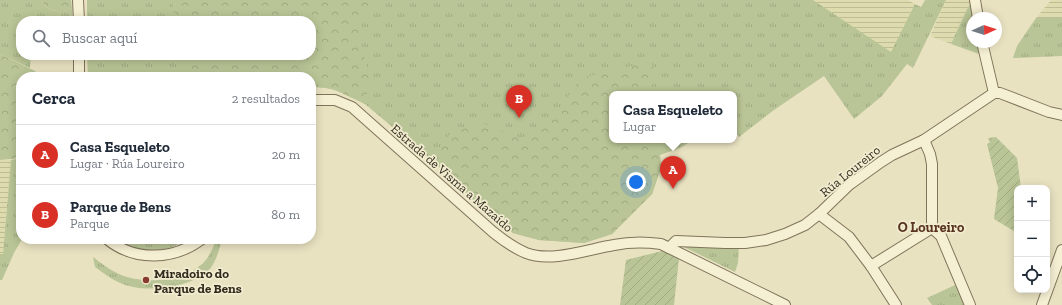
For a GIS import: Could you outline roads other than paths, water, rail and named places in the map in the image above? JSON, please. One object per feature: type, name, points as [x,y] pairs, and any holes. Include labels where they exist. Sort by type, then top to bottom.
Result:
[{"type":"street","points":[[78,0],[79,16]]},
{"type":"street","points":[[975,0],[977,12]]},
{"type":"street","points":[[983,48],[994,92],[1012,97],[1049,112],[1062,115]]},
{"type":"street","points":[[79,60],[79,72]]},
{"type":"street","name":"Rúa Loureiro","points":[[669,248],[676,241],[745,243],[766,240],[784,234],[805,224],[819,214],[850,186],[892,154],[924,140],[994,92]]},
{"type":"street","name":"Estrada de Visma a Mazaído","points":[[316,100],[335,100],[352,107],[492,232],[512,246],[527,254],[541,257],[560,256],[616,245],[633,243],[660,244],[785,305]]},
{"type":"street","points":[[924,140],[930,154],[932,164],[932,228],[941,236],[970,305]]},
{"type":"street","points":[[819,214],[849,238],[871,266],[896,305]]},
{"type":"street","points":[[871,266],[932,228]]},
{"type":"street","points":[[114,244],[130,253],[146,256],[161,255],[184,250],[194,244]]},
{"type":"street","points":[[1042,305],[1062,250]]},
{"type":"place","name":"Parque de Bens","points":[[519,118]]},
{"type":"place","name":"Casa Esqueleto","points":[[673,189]]},
{"type":"place","name":"Miradoiro do Parque de Bens","points":[[146,280]]},
{"type":"district","name":"O Loureiro","points":[[931,227]]}]
